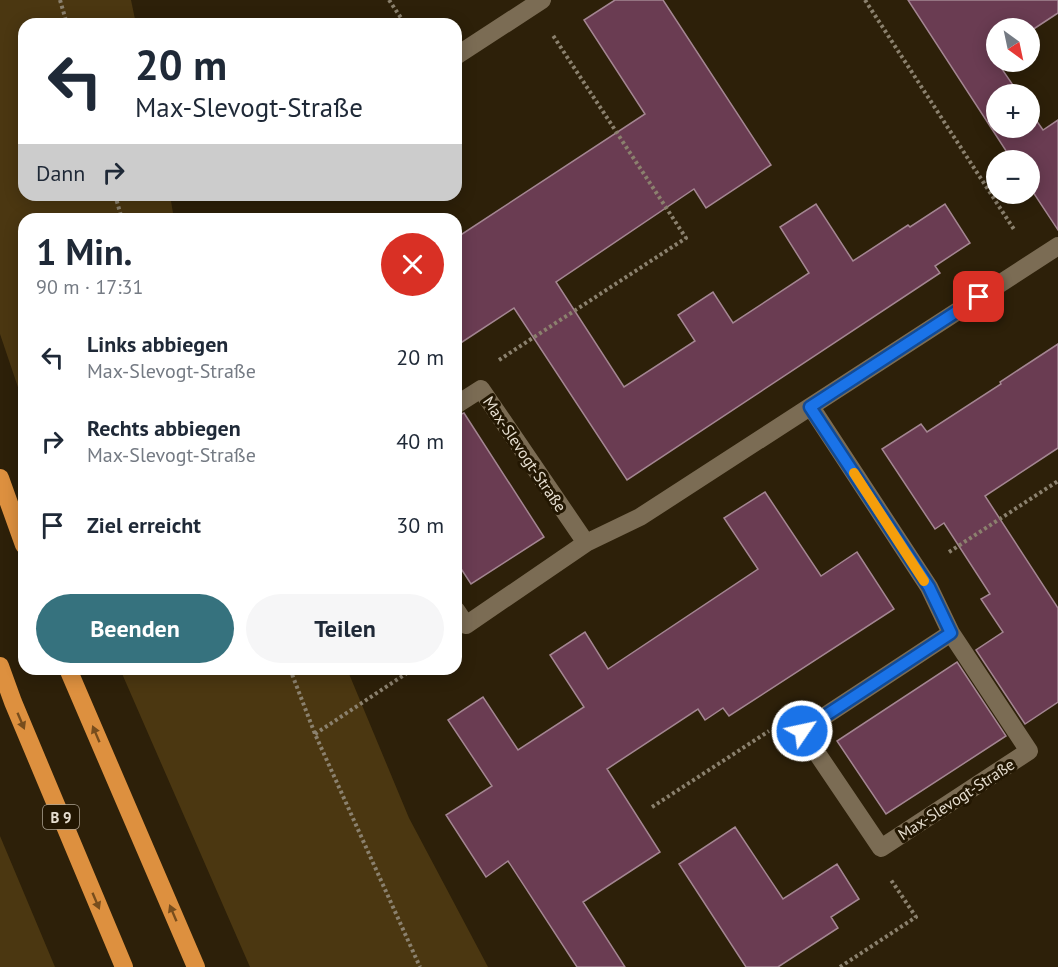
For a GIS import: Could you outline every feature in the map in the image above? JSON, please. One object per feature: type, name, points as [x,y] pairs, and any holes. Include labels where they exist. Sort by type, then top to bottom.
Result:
[{"type":"highway","points":[[0,478],[18,528]]},
{"type":"highway","name":"B 9","points":[[0,666],[124,967]]},
{"type":"highway","points":[[71,675],[196,967]]},
{"type":"street","points":[[462,52],[538,3]]},
{"type":"street","points":[[462,618],[466,624],[586,543],[640,517],[1058,246]]},
{"type":"street","name":"Max-Slevogt-Straße","points":[[462,401],[481,389],[586,543]]},
{"type":"street","name":"Max-Slevogt-Straße","points":[[802,731],[881,848],[1029,752],[951,633],[929,587],[810,407]]},
{"type":"street","points":[[802,731],[951,633]]},
{"type":"path","points":[[60,0],[65,18]]},
{"type":"path","points":[[389,0],[401,18]]},
{"type":"path","points":[[865,0],[1035,261]]},
{"type":"path","points":[[481,389],[488,367],[686,238],[538,3]]},
{"type":"path","points":[[918,572],[1058,481]]},
{"type":"path","points":[[292,675],[315,734],[420,967]]},
{"type":"path","points":[[315,734],[404,675]]},
{"type":"path","points":[[652,807],[780,724],[802,731]]},
{"type":"path","points":[[840,967],[916,917],[886,872],[881,848]]},
{"type":"shaded area","points":[[0,0],[131,0],[135,18],[18,18],[18,201],[171,201],[173,213],[18,213],[18,387],[0,334]]},
{"type":"shaded area","points":[[123,675],[349,675],[409,818],[488,967],[250,967]]},
{"type":"shaded area","points":[[0,836],[55,967],[0,967]]},
{"type":"building","points":[[615,0],[663,0],[771,165],[706,208],[694,189],[556,282],[624,387],[695,341],[678,315],[713,292],[733,323],[809,273],[780,227],[816,204],[853,261],[945,204],[970,243],[935,266],[940,273],[627,480],[514,308],[462,342],[462,234],[645,114],[584,20]]},
{"type":"building","points":[[908,0],[1058,0],[1058,13],[1040,25],[1040,18],[986,18],[986,72],[1004,72],[1012,84],[986,84],[986,120]]},
{"type":"building","points":[[1058,120],[1058,230],[1040,203],[1040,150],[1006,150],[998,138],[1040,138],[1040,126],[1043,130]]},
{"type":"building","points":[[1058,344],[1058,448],[985,496],[1058,608],[1058,702],[1025,724],[976,650],[1003,632],[981,599],[990,594],[944,523],[935,529],[882,449],[921,424],[927,432]]},
{"type":"building","points":[[464,413],[544,537],[471,584],[462,570],[462,414]]},
{"type":"building","points":[[765,492],[821,576],[857,552],[894,609],[729,716],[723,708],[705,720],[698,709],[607,769],[660,852],[583,902],[625,967],[577,967],[508,861],[486,877],[446,815],[492,786],[448,720],[483,697],[518,750],[584,707],[550,655],[585,632],[608,669],[758,569],[724,518]]},
{"type":"building","points":[[957,662],[1006,736],[886,814],[837,741]]},
{"type":"building","points":[[735,827],[783,899],[837,864],[859,899],[831,917],[838,928],[778,967],[746,967],[679,864]]},
{"type":"slow traffic","points":[[854,473],[924,581]]},
{"type":"route","points":[[802,731],[951,633],[929,587],[810,407],[979,297]]}]
